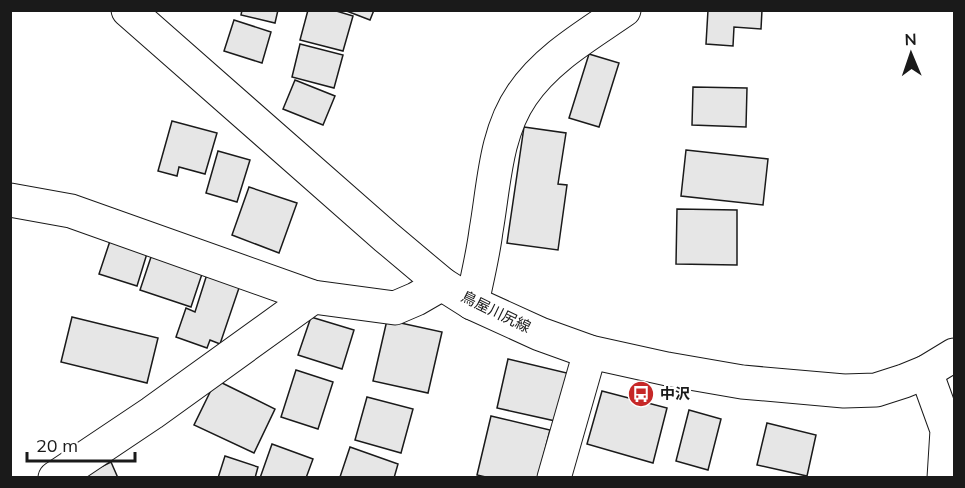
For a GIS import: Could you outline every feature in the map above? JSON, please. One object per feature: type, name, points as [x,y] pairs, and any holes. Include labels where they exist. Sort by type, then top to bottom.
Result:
[{"type":"street","name":"鳥屋川尻線","points":[[128,10],[442,284],[472,303],[540,334],[590,352],[667,369],[742,382],[833,390],[876,390],[926,372],[954,355]]},
{"type":"street","points":[[472,303],[498,159],[511,112],[523,93],[556,59],[624,10]]},
{"type":"street","points":[[10,200],[71,211],[313,297],[395,308],[442,284]]},
{"type":"street","points":[[55,477],[152,413],[313,297]]},
{"type":"street","points":[[554,477],[590,352]]},
{"type":"street","points":[[926,372],[947,430],[944,477]]},
{"type":"building","points":[[242,10],[278,10],[275,23],[241,15]]},
{"type":"building","points":[[308,10],[333,10],[353,16],[343,51],[300,40]]},
{"type":"building","points":[[344,10],[374,10],[370,20]]},
{"type":"building","points":[[708,10],[762,10],[761,29],[734,27],[733,46],[706,44]]},
{"type":"building","points":[[234,20],[271,32],[262,63],[224,51]]},
{"type":"building","points":[[300,44],[343,55],[334,88],[292,77]]},
{"type":"building","points":[[589,54],[619,63],[599,127],[569,118]]},
{"type":"building","points":[[295,80],[335,96],[323,125],[283,109]]},
{"type":"building","points":[[693,87],[747,88],[746,127],[692,125]]},
{"type":"building","points":[[172,121],[217,133],[205,174],[179,167],[177,176],[158,171]]},
{"type":"building","points":[[524,127],[566,133],[558,184],[567,185],[558,250],[507,243]]},
{"type":"building","points":[[686,150],[768,159],[763,205],[681,196]]},
{"type":"building","points":[[218,151],[250,160],[237,202],[206,193]]},
{"type":"building","points":[[249,187],[297,203],[279,253],[232,235]]},
{"type":"building","points":[[677,209],[737,210],[737,265],[676,264]]},
{"type":"building","points":[[112,235],[149,247],[137,286],[99,274]]},
{"type":"building","points":[[153,251],[204,268],[191,307],[140,290]]},
{"type":"building","points":[[208,271],[241,282],[220,344],[210,340],[207,348],[176,337],[186,308],[195,312]]},
{"type":"building","points":[[72,317],[158,338],[147,383],[61,362]]},
{"type":"building","points":[[311,317],[354,330],[342,369],[298,355]]},
{"type":"building","points":[[387,320],[442,332],[428,393],[373,381]]},
{"type":"building","points":[[508,359],[571,374],[560,422],[497,408]]},
{"type":"building","points":[[296,370],[333,382],[318,429],[281,417]]},
{"type":"building","points":[[216,380],[275,409],[254,453],[194,425]]},
{"type":"building","points":[[602,391],[667,408],[653,463],[587,444]]},
{"type":"building","points":[[367,397],[413,409],[401,453],[355,440]]},
{"type":"building","points":[[689,410],[721,419],[708,470],[676,461]]},
{"type":"building","points":[[491,416],[550,430],[538,478],[490,478],[477,475]]},
{"type":"building","points":[[767,423],[816,435],[807,476],[757,465]]},
{"type":"building","points":[[272,444],[313,459],[306,478],[260,478]]},
{"type":"building","points":[[350,447],[398,464],[394,478],[340,477]]},
{"type":"building","points":[[225,456],[258,467],[255,478],[218,478]]},
{"type":"building","points":[[111,462],[118,478],[78,478]]},
{"type":"place","name":"中沢","points":[[641,394]]}]
